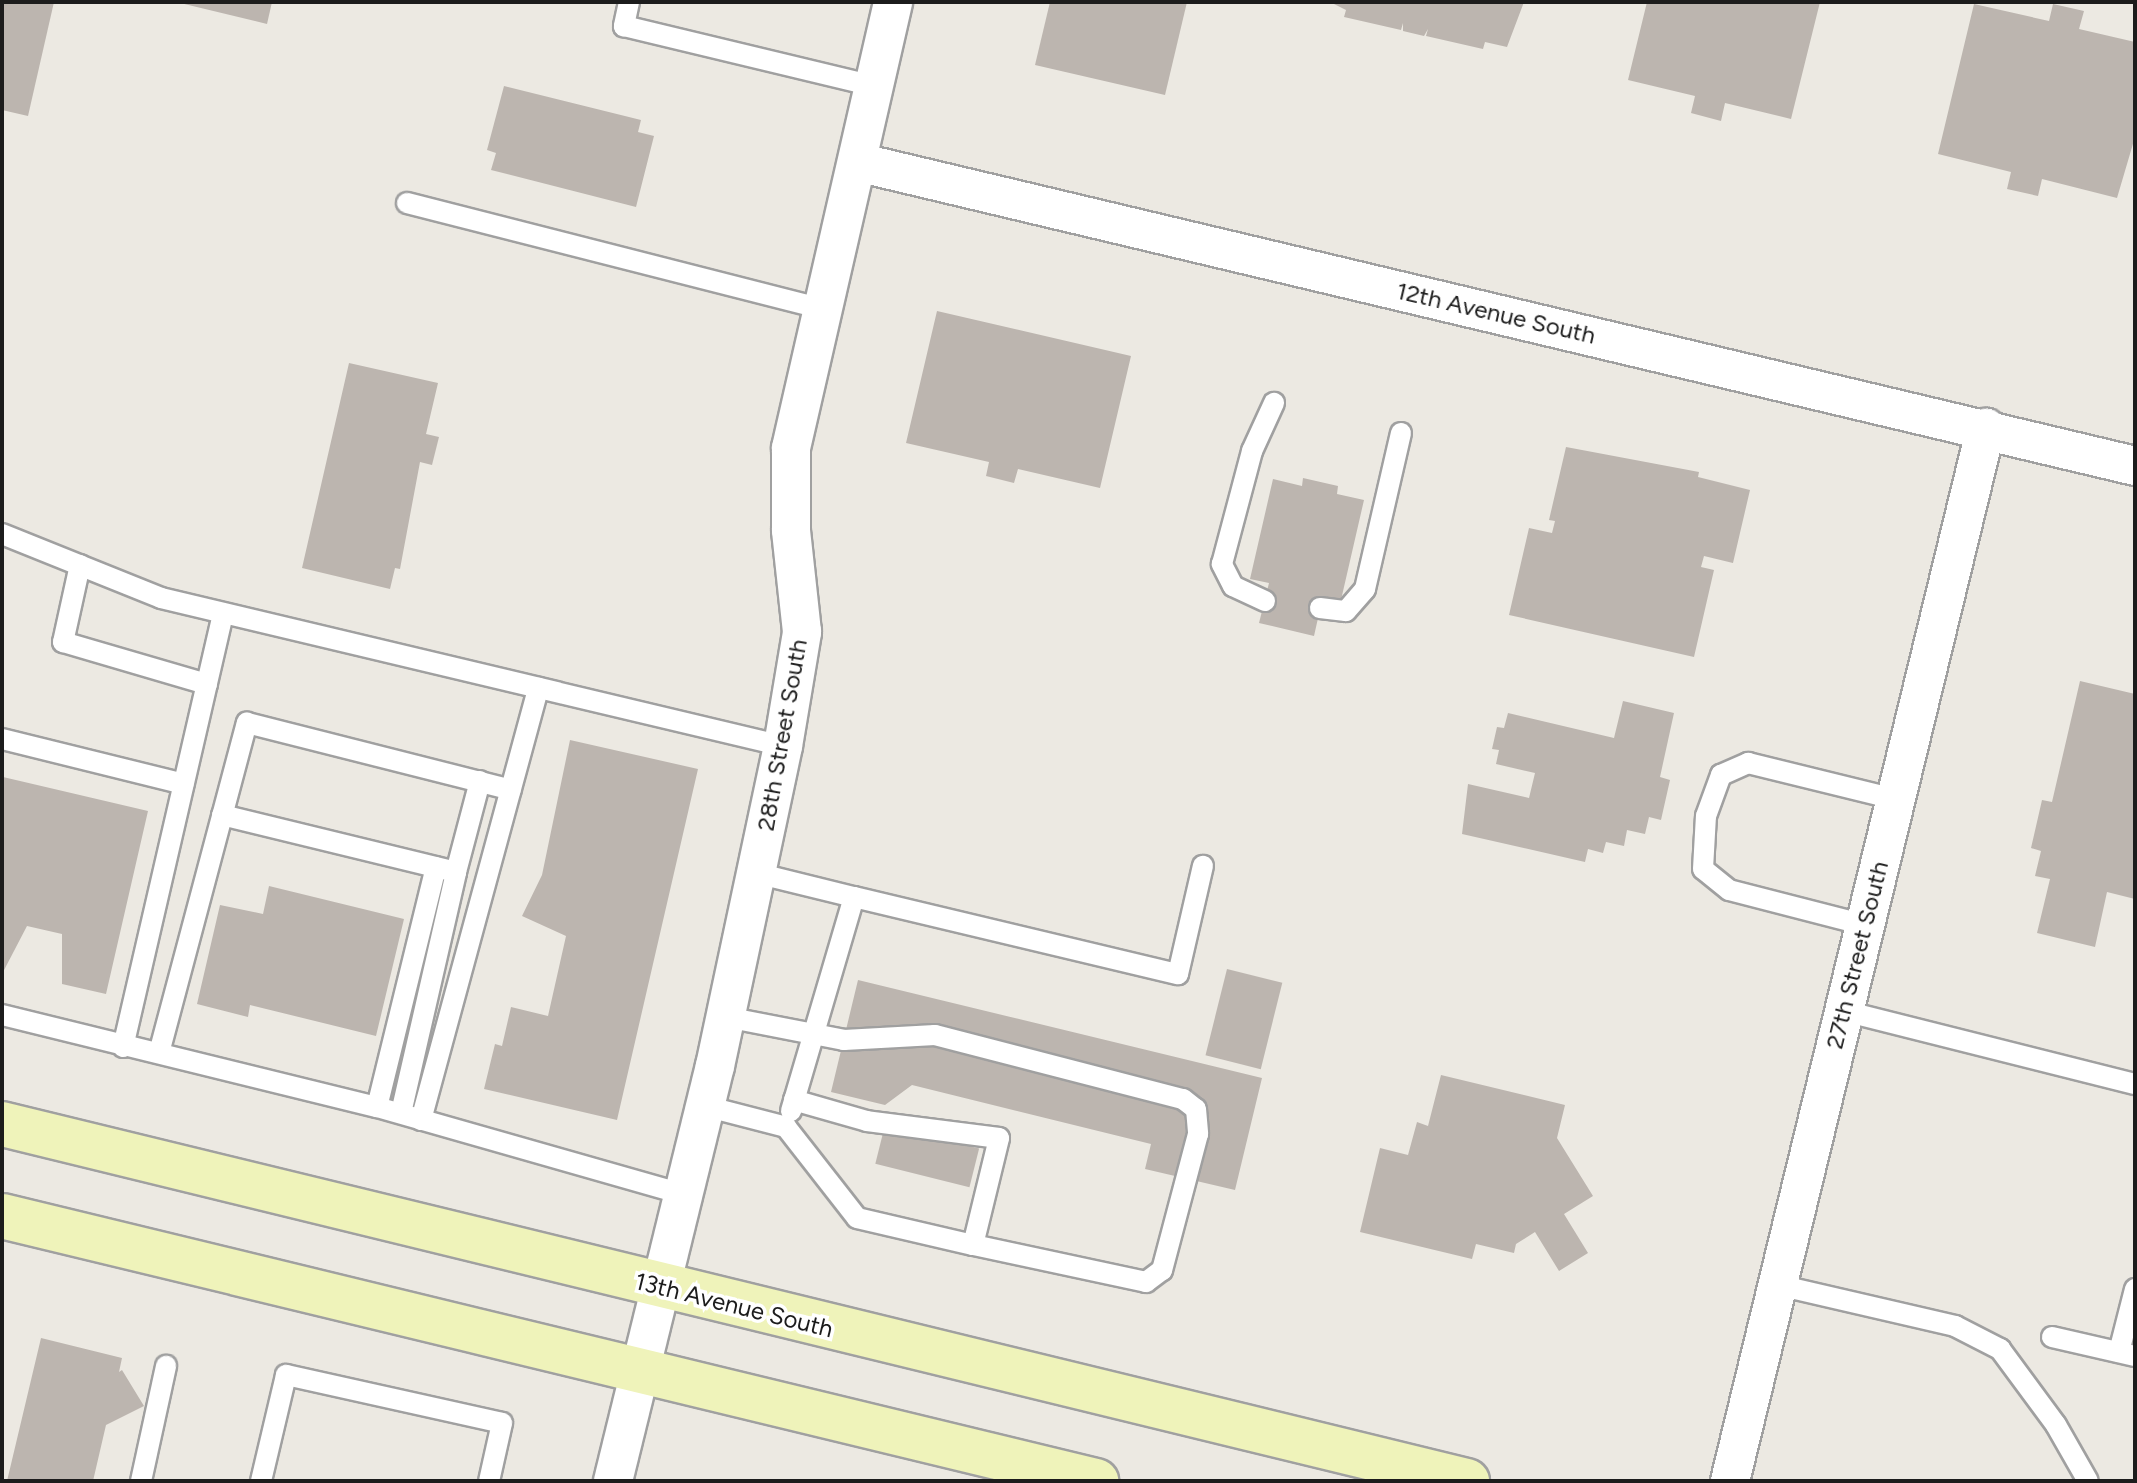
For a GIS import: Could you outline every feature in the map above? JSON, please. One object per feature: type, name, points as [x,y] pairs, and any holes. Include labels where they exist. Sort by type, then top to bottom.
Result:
[{"type":"main road","name":"13th Avenue South","points":[[2,1124],[1467,1481]]},
{"type":"main road","points":[[2,1216],[1096,1481]]},
{"type":"street","name":"28th Street South","points":[[613,1481],[726,1017],[783,746],[802,632],[791,530],[791,448],[893,2]]},
{"type":"street","name":"12th Avenue South","points":[[857,162],[1986,428],[2135,466]]},
{"type":"street","name":"27th Street South","points":[[1730,1481],[1986,428]]},
{"type":"lane","points":[[629,2],[624,26],[874,86]]},
{"type":"lane","points":[[407,203],[823,309]]},
{"type":"lane","points":[[1265,601],[1233,586],[1222,564],[1252,451],[1274,403]]},
{"type":"lane","points":[[1320,608],[1346,611],[1365,589],[1401,433]]},
{"type":"lane","points":[[2,534],[161,598],[783,746]]},
{"type":"lane","points":[[80,565],[63,642],[207,684]]},
{"type":"lane","points":[[123,1047],[223,613]]},
{"type":"lane","points":[[421,1120],[538,688]]},
{"type":"lane","points":[[159,1053],[247,723],[511,790]]},
{"type":"lane","points":[[2,739],[184,784]]},
{"type":"lane","points":[[1865,925],[1729,890],[1703,869],[1706,816],[1721,775],[1748,763],[1895,799]]},
{"type":"lane","points":[[377,1107],[446,870],[480,781]]},
{"type":"lane","points":[[222,815],[446,870]]},
{"type":"lane","points":[[756,873],[1178,974],[1203,866]]},
{"type":"lane","points":[[401,1113],[446,870]]},
{"type":"lane","points":[[786,1127],[854,897]]},
{"type":"lane","points":[[1844,1011],[2135,1084]]},
{"type":"lane","points":[[2,1015],[401,1113],[683,1194]]},
{"type":"lane","points":[[705,1106],[786,1127],[857,1218],[1146,1282],[1162,1270],[1198,1134],[1196,1109],[1183,1099],[935,1035],[844,1040],[726,1017]]},
{"type":"lane","points":[[794,1100],[867,1121],[999,1138],[973,1245]]},
{"type":"lane","points":[[1778,1285],[1955,1326],[2000,1349],[2056,1425],[2088,1481]]},
{"type":"lane","points":[[2052,1337],[2127,1354],[2135,1289]]},
{"type":"lane","points":[[141,1481],[166,1366]]},
{"type":"lane","points":[[261,1481],[286,1375],[502,1423],[489,1481]]},
{"type":"building","points":[[2,2],[54,2],[28,116],[2,110]]},
{"type":"building","points":[[176,2],[272,2],[267,24]]},
{"type":"building","points":[[1050,2],[1187,2],[1165,95],[1035,65]]},
{"type":"building","points":[[1330,2],[1524,2],[1507,47],[1485,42],[1483,49],[1426,36],[1428,29],[1424,36],[1403,31],[1403,23],[1401,30],[1344,17],[1346,10]]},
{"type":"building","points":[[1647,2],[1820,2],[1791,119],[1725,103],[1721,121],[1691,113],[1695,96],[1628,80]]},
{"type":"building","points":[[1974,4],[2049,21],[2053,4],[2084,11],[2079,29],[2135,42],[2135,137],[2117,198],[2042,179],[2038,196],[2007,189],[2011,172],[1938,154]]},
{"type":"building","points":[[504,86],[641,120],[638,132],[654,136],[636,207],[491,170],[496,153],[487,150]]},
{"type":"building","points":[[937,311],[1131,356],[1100,488],[1018,469],[1014,483],[986,476],[989,462],[906,443]]},
{"type":"building","points":[[349,363],[438,383],[426,434],[439,437],[432,465],[420,462],[400,569],[395,568],[390,589],[302,568]]},
{"type":"building","points":[[1566,447],[1699,472],[1698,477],[1750,490],[1733,563],[1704,556],[1701,567],[1714,570],[1694,657],[1509,615],[1529,528],[1552,533],[1555,521],[1549,520]]},
{"type":"building","points":[[1303,478],[1338,486],[1337,494],[1364,500],[1341,600],[1323,596],[1314,636],[1259,623],[1269,583],[1250,579],[1273,479],[1302,486]]},
{"type":"building","points":[[2080,681],[2135,694],[2135,899],[2107,892],[2095,947],[2037,933],[2050,879],[2035,876],[2041,851],[2031,848],[2042,800],[2052,802]]},
{"type":"building","points":[[1623,701],[1674,713],[1660,777],[1670,780],[1661,820],[1649,817],[1645,834],[1627,830],[1624,846],[1606,842],[1603,853],[1588,849],[1585,862],[1462,834],[1468,784],[1529,798],[1535,773],[1496,764],[1499,750],[1492,749],[1497,727],[1504,728],[1508,713],[1614,738]]},
{"type":"building","points":[[570,740],[698,769],[617,1120],[484,1089],[495,1044],[502,1046],[511,1007],[548,1016],[566,936],[522,916],[542,875]]},
{"type":"building","points":[[3,777],[148,811],[106,994],[62,984],[62,934],[27,926],[2,974]]},
{"type":"building","points":[[269,886],[404,919],[376,1036],[250,1005],[248,1017],[197,1004],[220,905],[263,914]]},
{"type":"building","points":[[1227,969],[1282,983],[1261,1069],[1205,1055]]},
{"type":"building","points":[[858,980],[1262,1078],[1235,1190],[1145,1169],[1151,1144],[912,1085],[885,1105],[831,1092]]},
{"type":"building","points":[[1441,1075],[1565,1105],[1557,1138],[1593,1196],[1564,1214],[1588,1253],[1559,1271],[1535,1232],[1516,1244],[1514,1253],[1476,1244],[1472,1259],[1360,1232],[1380,1148],[1408,1155],[1417,1122],[1428,1126]]},
{"type":"building","points":[[885,1125],[979,1148],[969,1187],[875,1164]]},
{"type":"building","points":[[41,1338],[122,1358],[119,1372],[122,1370],[144,1406],[106,1425],[93,1481],[7,1481]]}]
